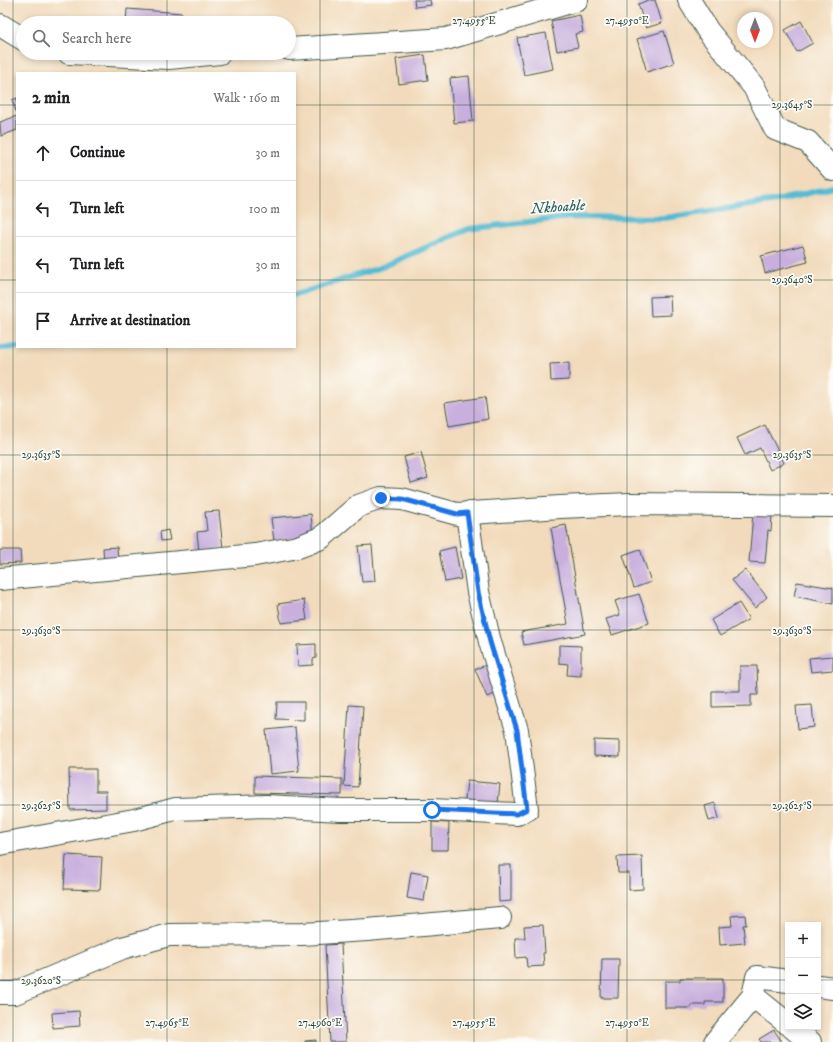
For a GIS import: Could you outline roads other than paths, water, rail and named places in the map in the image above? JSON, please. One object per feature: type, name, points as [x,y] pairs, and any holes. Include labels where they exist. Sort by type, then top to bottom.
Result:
[{"type":"street","points":[[296,49],[446,39],[577,0]]},
{"type":"street","points":[[689,0],[708,31],[754,87],[775,129],[808,142],[833,170]]},
{"type":"street","points":[[0,25],[16,35]]},
{"type":"street","points":[[0,579],[255,555],[298,547],[321,538],[358,506],[381,498],[402,499],[457,514],[630,504],[833,506]]},
{"type":"street","points":[[0,844],[134,820],[175,809],[266,806],[341,810],[432,810],[517,814],[527,809],[517,730],[490,642],[480,599],[467,513]]},
{"type":"street","points":[[0,993],[15,993],[122,948],[168,935],[302,934],[367,930],[500,918]]},
{"type":"street","points":[[715,1042],[753,996],[757,977],[785,982]]},
{"type":"street","points":[[821,986],[833,988]]},
{"type":"street","points":[[753,996],[785,1022]]},
{"type":"street","points":[[796,1030],[810,1042]]},
{"type":"waterway","name":"Nkhoahle","points":[[296,295],[382,267],[468,229],[571,217],[665,218],[776,201],[833,187]]},
{"type":"waterway","name":"Nkhoahle","points":[[0,348],[16,347]]}]
